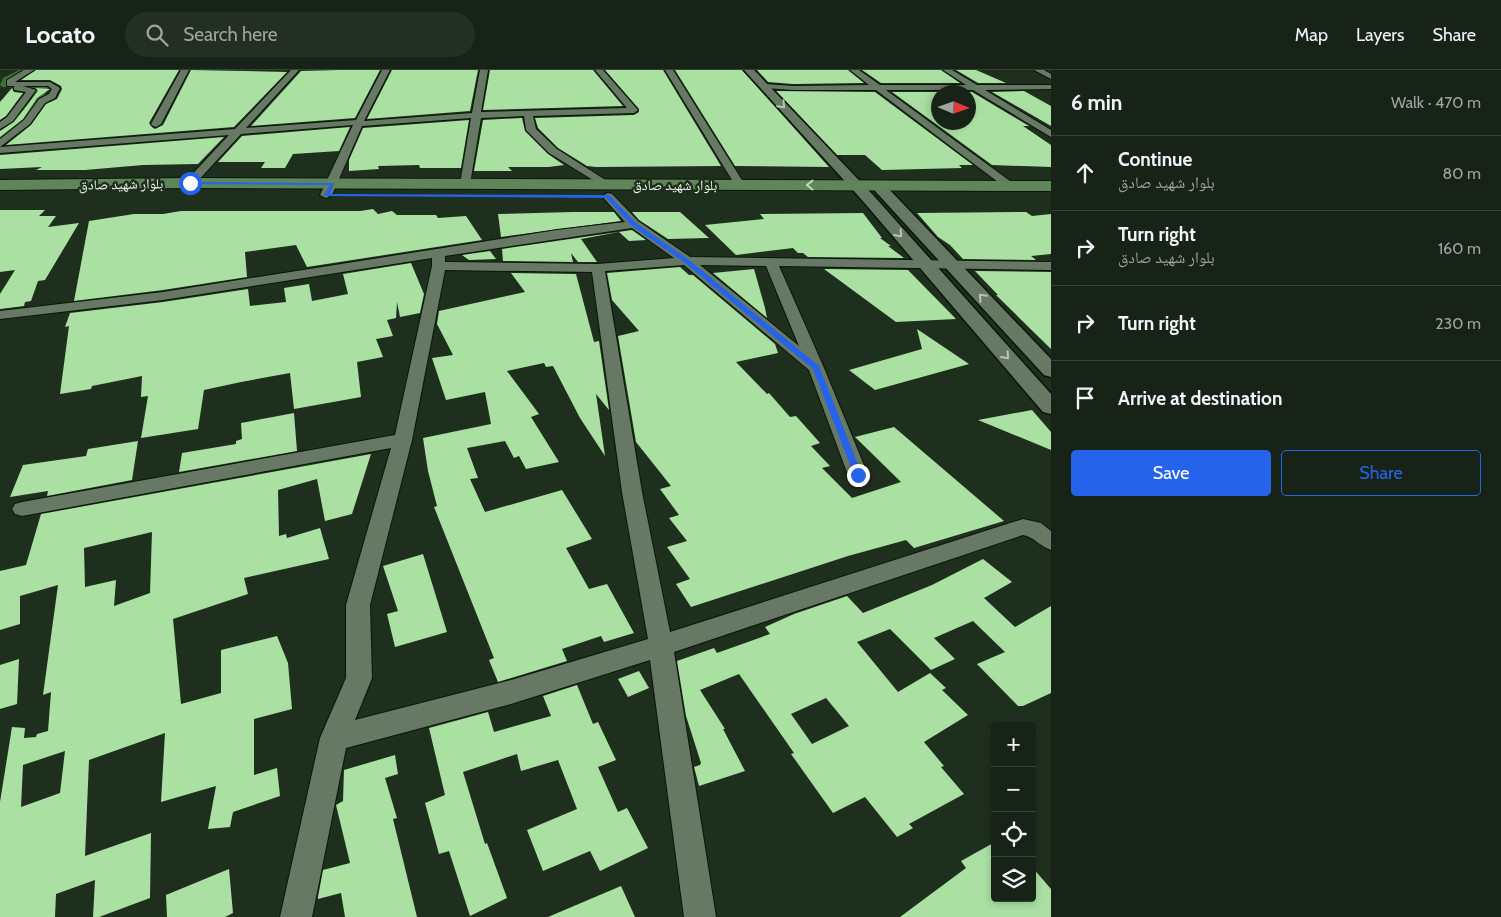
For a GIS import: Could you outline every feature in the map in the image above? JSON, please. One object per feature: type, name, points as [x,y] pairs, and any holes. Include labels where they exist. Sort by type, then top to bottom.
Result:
[{"type":"main road","name":"بلوار شهید صادق","points":[[0,185],[190,183],[330,190],[465,184],[607,191],[740,185],[1051,198]]},
{"type":"main road","name":"بلوار شهید صادق","points":[[0,194],[330,190],[873,192],[1051,186]]},
{"type":"street","points":[[1,81],[9,75],[22,70]]},
{"type":"street","points":[[0,144],[27,122],[42,101],[52,96],[56,88],[50,84],[10,84],[12,80],[30,70]]},
{"type":"street","points":[[156,124],[185,70]]},
{"type":"street","points":[[190,183],[295,70]]},
{"type":"street","points":[[330,190],[358,123],[386,70]]},
{"type":"street","points":[[465,184],[484,70]]},
{"type":"street","points":[[0,150],[476,115],[634,110],[599,70]]},
{"type":"street","points":[[669,70],[740,185]]},
{"type":"street","points":[[749,70],[873,192],[952,265],[1051,371]]},
{"type":"street","points":[[762,70],[806,114]]},
{"type":"street","points":[[854,70],[1010,186]]},
{"type":"street","points":[[947,70],[972,85],[1051,83]]},
{"type":"street","points":[[1038,70],[1051,76]]},
{"type":"street","points":[[0,126],[10,119],[32,90],[1,81]]},
{"type":"street","points":[[765,86],[793,88],[931,85]]},
{"type":"street","points":[[976,85],[1051,87]]},
{"type":"street","points":[[976,87],[1051,134]]},
{"type":"street","points":[[528,113],[531,130],[553,150],[607,191],[634,224],[687,261],[816,368]]},
{"type":"street","points":[[865,173],[873,192],[925,265],[1051,407]]},
{"type":"street","points":[[0,315],[163,296],[438,259],[557,234],[634,224]]},
{"type":"street","points":[[438,259],[598,268],[687,261],[1051,266]]},
{"type":"street","points":[[296,917],[334,738],[359,678],[358,605],[403,440],[438,259]]},
{"type":"street","points":[[772,263],[858,475]]},
{"type":"street","points":[[598,268],[632,492],[662,646],[672,731],[700,917]]},
{"type":"street","points":[[22,509],[403,440]]},
{"type":"street","points":[[334,738],[511,692],[662,646],[1023,527],[1034,529],[1051,542]]},
{"type":"building","points":[[36,70],[179,70],[149,123],[155,129],[163,125],[191,70],[287,72],[234,127],[6,145],[31,125],[46,104],[57,99],[62,89],[61,86],[50,80],[21,80]]},
{"type":"building","points":[[380,70],[355,118],[251,126],[301,71]]},
{"type":"building","points":[[392,70],[478,70],[470,111],[367,119]]},
{"type":"building","points":[[490,70],[593,70],[623,106],[483,110]]},
{"type":"building","points":[[605,70],[663,70],[721,166],[596,167],[587,166],[558,148],[538,128],[535,118],[634,115],[639,112],[639,109]]},
{"type":"building","points":[[675,70],[742,70],[829,167],[735,166]]},
{"type":"building","points":[[757,70],[848,70],[864,83],[793,84],[768,82]]},
{"type":"building","points":[[862,70],[941,70],[960,83],[881,83]]},
{"type":"building","points":[[956,70],[976,70],[1006,83],[978,83]]},
{"type":"building","points":[[12,88],[14,92],[23,93],[6,116],[0,120],[0,102]]},
{"type":"building","points":[[35,88],[50,89],[37,98],[23,119],[0,137],[0,131],[14,122],[38,91]]},
{"type":"building","points":[[776,91],[875,92],[973,165],[959,165],[962,168],[882,170],[865,155],[837,155]]},
{"type":"building","points":[[1024,91],[1051,106],[1051,126],[992,92]]},
{"type":"building","points":[[892,92],[931,92],[931,120]]},
{"type":"building","points":[[976,94],[1029,126],[1023,126],[1051,145],[1051,167],[992,165],[944,130],[976,130]]},
{"type":"building","points":[[522,118],[525,131],[548,154],[564,165],[508,167],[512,171],[474,171],[483,120]]},
{"type":"building","points":[[469,120],[461,168],[420,168],[419,165],[378,166],[379,169],[349,171],[349,160],[363,128]]},
{"type":"building","points":[[350,127],[339,151],[293,154],[285,168],[261,168],[265,162],[218,162],[242,136]]},
{"type":"building","points":[[224,137],[198,164],[143,165],[85,170],[36,170],[42,167],[0,169],[0,155]]},
{"type":"building","points":[[373,209],[378,214],[392,211],[397,215],[436,215],[438,218],[466,216],[482,240],[307,267],[296,245],[245,252],[247,277],[74,301],[89,221],[134,214],[163,214],[181,211],[360,211]]},
{"type":"building","points":[[0,210],[45,210],[39,216],[56,216],[48,227],[79,223],[45,280],[38,281],[31,301],[25,302],[24,306],[0,309],[0,294],[15,270],[0,272]]},
{"type":"building","points":[[614,212],[621,221],[501,237],[498,214]]},
{"type":"building","points":[[632,212],[680,212],[709,238],[668,239],[639,220]]},
{"type":"building","points":[[1026,212],[1032,216],[1051,214],[1051,254],[1031,256],[1036,260],[963,259],[950,245],[938,237],[917,213]]},
{"type":"building","points":[[863,213],[882,238],[880,238],[904,258],[808,257],[803,253],[798,253],[793,248],[736,255],[705,225],[764,219],[760,214]]},
{"type":"building","points":[[632,230],[646,240],[629,241],[619,232],[581,239],[597,262],[578,262],[571,253],[573,262],[503,261],[502,249]]},
{"type":"building","points":[[490,251],[496,259],[469,260],[462,255]]},
{"type":"building","points":[[411,263],[424,294],[420,313],[400,317],[397,302],[396,318],[387,320],[393,336],[376,339],[383,357],[357,362],[361,397],[294,409],[290,373],[241,382],[204,390],[198,429],[141,438],[148,396],[141,397],[142,376],[92,386],[91,389],[60,394],[69,326],[65,327],[70,313],[163,302],[248,289],[250,306],[286,302],[284,288],[309,284],[312,301],[348,294],[343,274]]},
{"type":"building","points":[[680,267],[689,275],[693,275],[775,344],[778,353],[736,362],[767,394],[769,393],[790,417],[796,416],[820,443],[811,446],[830,466],[822,468],[852,498],[901,482],[855,437],[894,427],[1004,521],[914,548],[906,540],[848,556],[691,607],[676,584],[690,579],[667,547],[687,541],[669,518],[679,515],[660,489],[671,486],[636,442],[618,336],[639,331],[612,300],[607,273]]},
{"type":"building","points":[[754,269],[765,308],[767,318],[713,273]]},
{"type":"building","points":[[824,269],[908,270],[956,319],[896,322]]},
{"type":"building","points":[[975,271],[1051,272],[1051,349],[996,295],[998,295]]},
{"type":"building","points":[[511,273],[576,274],[594,342],[599,341],[609,410],[596,394],[605,456],[580,418],[553,366],[546,367],[544,363],[507,371],[539,414],[531,417],[559,462],[526,469],[519,456],[514,458],[505,441],[467,448],[478,478],[470,479],[485,512],[562,490],[592,539],[566,548],[589,589],[607,584],[634,633],[604,642],[601,636],[562,649],[567,661],[498,682],[489,660],[494,658],[434,507],[437,506],[428,471],[423,438],[491,424],[485,392],[446,400],[432,358],[453,355],[437,324],[439,311],[525,292]]},
{"type":"building","points":[[917,329],[969,364],[875,390],[849,370],[922,349]]},
{"type":"building","points":[[1032,410],[1051,432],[1051,450],[978,420]]},
{"type":"building","points":[[294,413],[297,451],[179,472],[182,453],[236,444],[236,441],[242,439],[241,423]]},
{"type":"building","points":[[138,441],[132,480],[47,496],[48,491],[10,497],[23,465],[86,456],[88,449]]},
{"type":"building","points":[[371,454],[352,514],[325,521],[317,479],[278,490],[279,536],[286,534],[287,538],[320,528],[329,559],[244,578],[248,594],[173,619],[181,704],[221,693],[221,650],[277,636],[288,663],[292,709],[254,719],[254,775],[277,768],[280,796],[233,812],[230,827],[208,829],[216,786],[161,802],[165,733],[89,760],[85,856],[151,833],[150,898],[99,917],[93,917],[95,880],[56,894],[55,917],[0,917],[0,802],[12,727],[25,728],[24,738],[36,737],[37,734],[48,731],[51,692],[43,695],[58,585],[20,596],[20,624],[0,630],[0,571],[26,565],[41,514]],"holes":[[[152,532],[150,593],[114,606],[116,580],[85,587],[84,548]],[[65,751],[60,793],[21,807],[23,765]]]},
{"type":"building","points":[[423,554],[447,632],[395,647],[387,614],[398,611],[383,566]]},
{"type":"building","points":[[983,559],[1012,582],[984,598],[1015,627],[1051,606],[1051,693],[1023,706],[1018,706],[977,664],[1005,652],[973,621],[934,638],[955,659],[931,670],[890,629],[857,642],[898,692],[930,673],[946,688],[942,690],[968,715],[924,742],[944,766],[941,767],[964,794],[909,824],[913,828],[897,837],[865,797],[833,813],[791,754],[794,753],[739,674],[700,690],[725,729],[723,729],[745,771],[699,786],[694,767],[701,763],[686,716],[677,661],[714,648],[717,653],[770,634],[765,627],[794,614],[847,596],[863,613],[932,585]],"holes":[[[826,698],[849,726],[812,744],[791,714]]]},
{"type":"building","points":[[19,659],[17,704],[0,709],[0,665]]},
{"type":"building","points":[[639,671],[649,688],[628,697],[618,679]]},
{"type":"building","points":[[577,685],[593,724],[598,722],[616,760],[598,767],[618,812],[627,808],[648,848],[600,871],[590,851],[543,871],[527,830],[577,809],[558,760],[521,771],[517,754],[463,772],[485,844],[487,843],[507,898],[470,916],[449,851],[439,854],[425,803],[445,795],[429,728],[488,712],[494,732],[551,716],[543,696]]},
{"type":"building","points":[[395,755],[398,774],[385,778],[397,818],[393,819],[417,917],[345,917],[341,893],[318,899],[323,870],[350,863],[336,805],[343,801],[344,770]]},
{"type":"building","points":[[991,844],[991,902],[1036,902],[1036,872],[1051,889],[1051,917],[900,917],[966,868],[961,861]]},
{"type":"building","points":[[229,869],[233,913],[225,917],[167,917],[166,895]]},
{"type":"building","points":[[621,886],[635,917],[548,917]]},
{"type":"waterway","points":[[0,139],[31,110],[40,96],[43,88],[40,85],[5,85],[6,80],[26,70]]},
{"type":"route","points":[[190,183],[333,184],[326,195],[608,196],[634,224],[687,261],[816,368],[858,475]]}]
